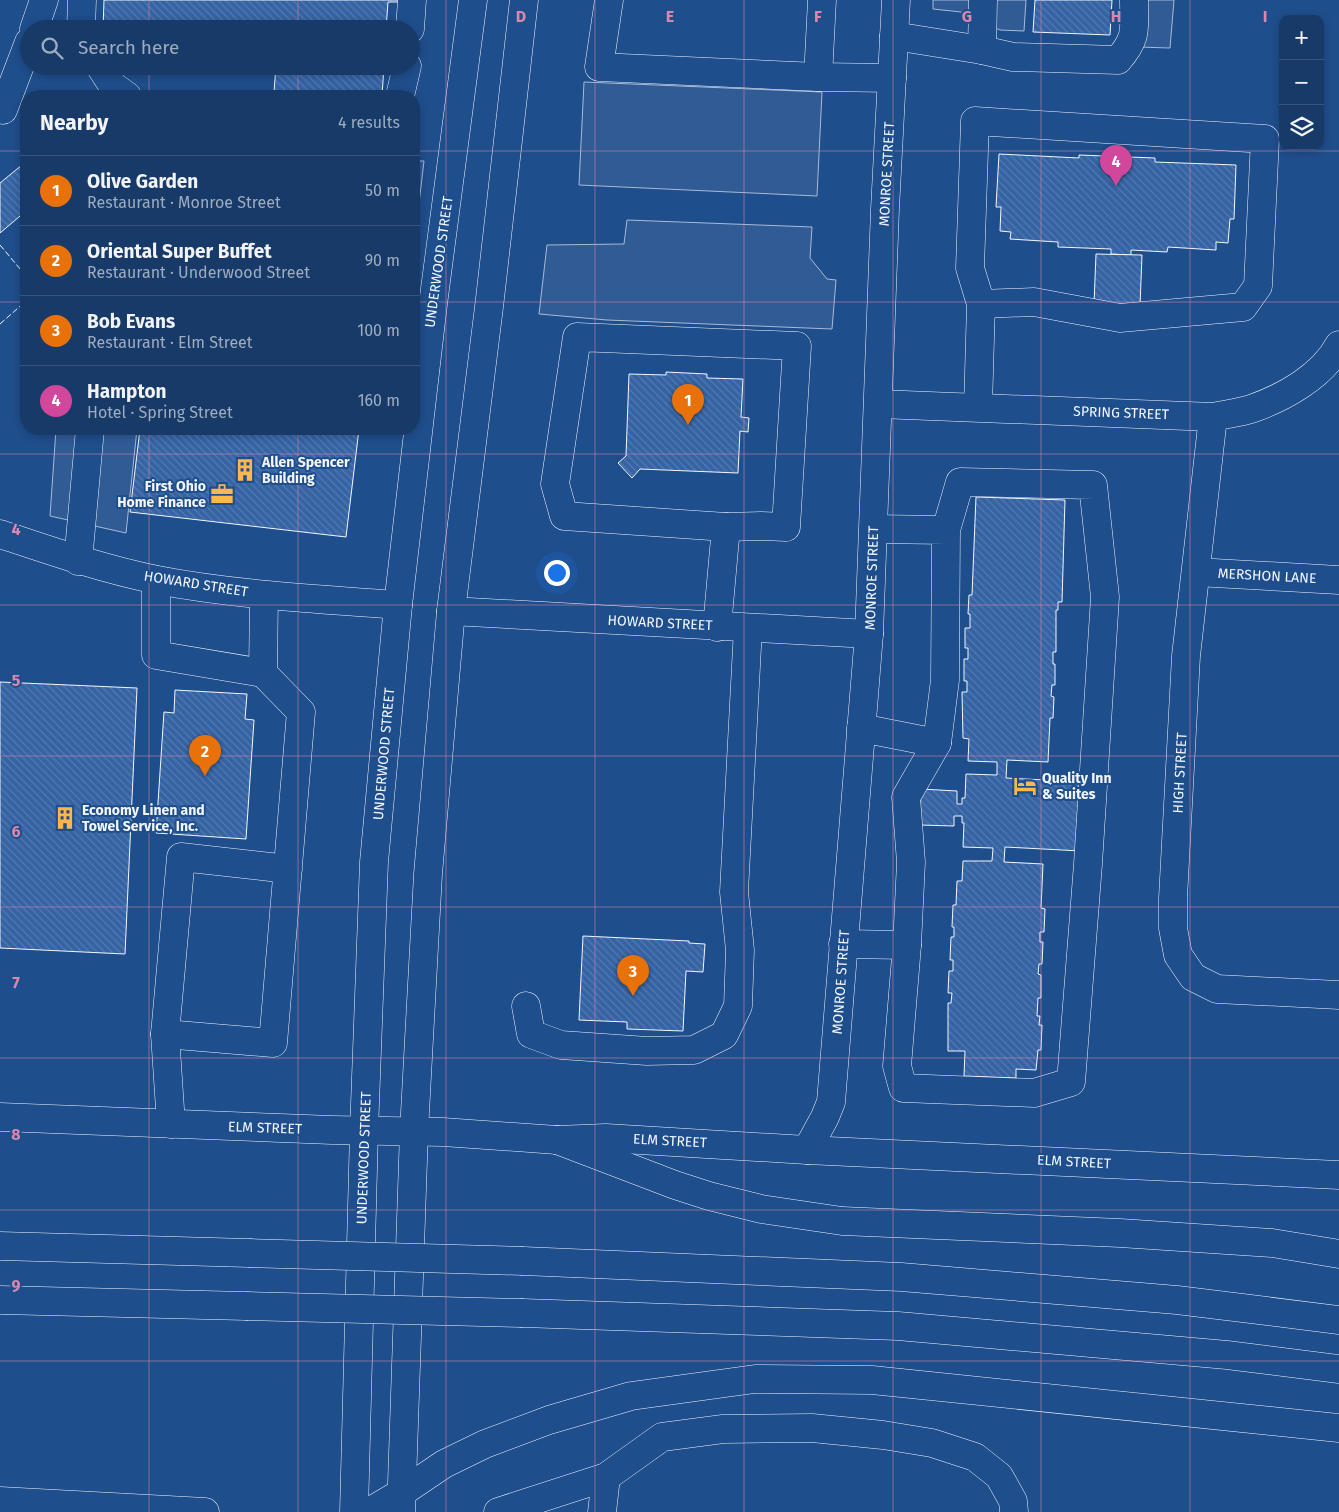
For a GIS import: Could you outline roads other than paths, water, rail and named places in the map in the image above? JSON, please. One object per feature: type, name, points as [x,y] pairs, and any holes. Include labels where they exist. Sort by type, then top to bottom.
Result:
[{"type":"main road","points":[[37,20],[44,0]]},
{"type":"main road","points":[[81,20],[82,0]]},
{"type":"main road","points":[[411,20],[412,0]]},
{"type":"main road","name":"UNDERWOOD STREET","points":[[420,410],[432,304],[473,0]]},
{"type":"main road","points":[[401,1503],[414,1130],[428,874],[451,611],[489,307],[524,0]]},
{"type":"main road","points":[[608,0],[599,66],[892,78]]},
{"type":"main road","points":[[818,76],[822,0]]},
{"type":"main road","name":"MONROE STREET","points":[[807,1150],[831,1102],[869,634],[885,209],[896,0]]},
{"type":"main road","points":[[982,50],[983,0]]},
{"type":"main road","points":[[982,50],[1018,45],[1094,48],[1106,46],[1113,41],[1115,32],[1116,0]]},
{"type":"main road","points":[[894,36],[982,50],[1013,57],[1118,60],[1130,46],[1134,34],[1134,0]]},
{"type":"main road","points":[[1,109],[20,64]]},
{"type":"main road","points":[[106,75],[113,86],[119,90]]},
{"type":"main road","points":[[401,90],[405,75]]},
{"type":"main road","points":[[978,407],[981,304],[970,268],[975,121],[1265,139],[1258,286],[1243,307],[1120,318],[1034,302],[981,304]]},
{"type":"main road","points":[[577,337],[797,346],[786,527],[726,527],[564,516],[554,484],[577,337]]},
{"type":"main road","name":"SPRING STREET","points":[[878,404],[1213,417],[1250,409],[1298,388],[1333,358],[1339,345]]},
{"type":"main road","name":"HIGH STREET","points":[[1213,417],[1186,656],[1173,898],[1173,928],[1178,956],[1193,977],[1217,989],[1339,996]]},
{"type":"main road","points":[[78,561],[89,435]]},
{"type":"main road","name":"UNDERWOOD STREET","points":[[354,1512],[364,1131],[374,862],[398,605],[417,435]]},
{"type":"main road","points":[[960,482],[1093,485],[1105,597],[1088,864],[1071,1082],[1034,1093],[903,1088],[897,1066],[907,944],[911,862],[906,797],[937,743],[945,680],[946,530],[960,482]]},
{"type":"main road","points":[[717,626],[726,527]]},
{"type":"main road","points":[[874,529],[946,530]]},
{"type":"main road","name":"HOWARD STREET","points":[[0,534],[78,561],[156,580],[264,595],[398,605]]},
{"type":"main road","name":"MERSHON LANE","points":[[1196,572],[1339,580]]},
{"type":"main road","points":[[156,580],[156,655],[263,673],[301,712],[273,1043],[166,1034]]},
{"type":"main road","points":[[263,673],[264,595]]},
{"type":"main road","name":"HOWARD STREET","points":[[451,611],[869,634]]},
{"type":"main road","points":[[526,1006],[531,1034],[561,1045],[647,1051],[694,1050],[724,1035],[738,1006],[740,950],[734,892],[748,628]]},
{"type":"main road","points":[[861,728],[937,743]]},
{"type":"main road","points":[[171,1124],[166,1034],[181,857],[288,869]]},
{"type":"main road","points":[[844,944],[907,944]]},
{"type":"main road","name":"ELM STREET","points":[[0,1117],[364,1131],[414,1130],[557,1140],[606,1138],[807,1150],[1339,1175]]},
{"type":"main road","points":[[557,1140],[709,1196],[761,1209],[842,1221],[1120,1233],[1272,1243],[1339,1254]]},
{"type":"main road","points":[[0,1246],[523,1261],[901,1277],[1177,1300],[1339,1320]]},
{"type":"main road","points":[[0,1300],[523,1313],[898,1326],[1227,1355],[1339,1369]]},
{"type":"main road","points":[[369,1512],[401,1503],[444,1464],[485,1444],[549,1420],[631,1396],[755,1379],[872,1380],[1339,1428]]},
{"type":"main road","points":[[498,1512],[606,1477],[662,1437],[723,1429],[812,1428],[882,1435],[932,1443],[975,1457],[999,1476],[1013,1501],[1014,1512]]},
{"type":"main road","points":[[602,1512],[606,1477]]},
{"type":"main road","points":[[0,1501],[205,1512]]},
{"type":"place","name":"Hampton","points":[[1116,186]]},
{"type":"place","name":"Olive Garden","points":[[688,425]]},
{"type":"place","name":"Allen Spencer Building","points":[[245,470]]},
{"type":"place","name":"First Ohio Home Finance","points":[[222,494]]},
{"type":"place","name":"Oriental Super Buffet","points":[[205,776]]},
{"type":"place","name":"Quality Inn & Suites","points":[[1025,786]]},
{"type":"place","name":"Economy Linen and Towel Service, Inc.","points":[[65,818]]},
{"type":"place","name":"Bob Evans","points":[[633,996]]}]
